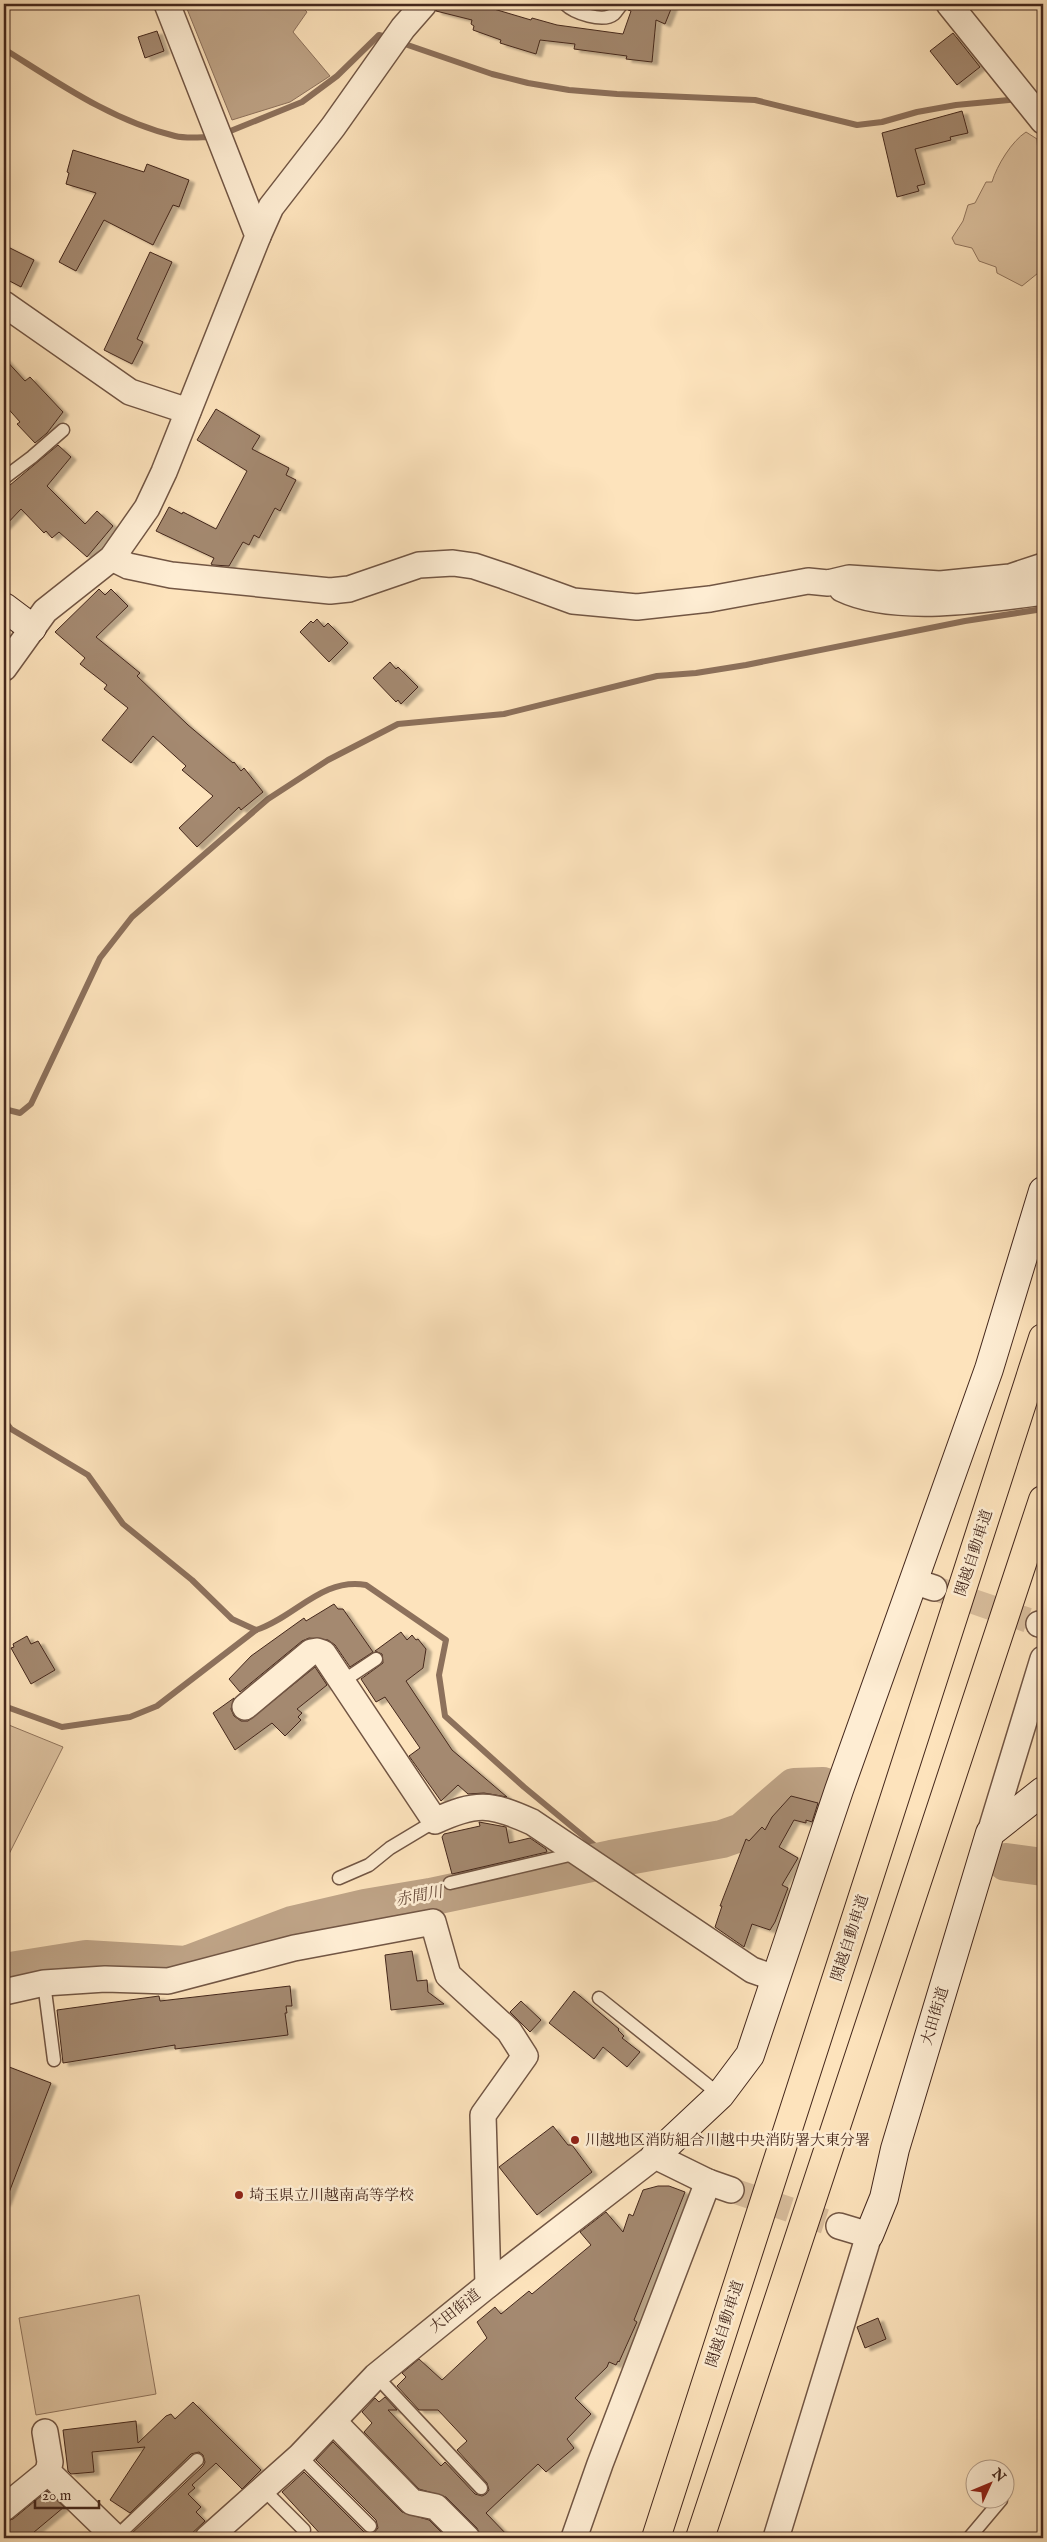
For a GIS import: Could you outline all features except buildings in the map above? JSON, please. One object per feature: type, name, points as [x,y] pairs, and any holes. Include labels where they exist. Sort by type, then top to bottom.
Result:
[{"type":"highway","name":"関越自動車道","points":[[656,2538],[1043,1338]]},
{"type":"highway","points":[[700,2538],[1043,1500]]},
{"type":"street","points":[[167,4],[258,236]]},
{"type":"street","points":[[4,668],[45,611],[112,558],[147,508],[271,207],[388,50],[402,28],[424,4]]},
{"type":"street","points":[[949,4],[1043,122]]},
{"type":"street","points":[[4,304],[130,392],[188,411]]},
{"type":"street","points":[[112,558],[128,566],[172,575],[330,591],[349,589],[420,565],[453,563],[474,566],[573,601],[637,607],[710,599],[808,581],[828,583],[854,595],[913,603],[965,602],[1043,592]]},
{"type":"street","points":[[828,583],[849,578],[940,584],[1010,577],[1043,566]]},
{"type":"street","points":[[4,607],[32,628]]},
{"type":"street","points":[[574,2538],[600,2464],[720,2186],[655,2156],[720,2095],[750,2055],[775,1978],[924,1584],[1043,1191]]},
{"type":"street","points":[[245,1707],[311,1652],[323,1653],[434,1821],[467,1807],[478,1806],[515,1814],[532,1822],[752,1970],[775,1978]]},
{"type":"street","points":[[990,1833],[1043,1659]]},
{"type":"street","points":[[990,1833],[1043,1791]]},
{"type":"street","name":"大田街道","points":[[869,2235],[884,2198],[895,2148],[990,1833]]},
{"type":"street","points":[[4,1992],[44,1983],[105,1979],[168,1981],[294,1948],[433,1922],[448,1975],[509,2031],[525,2056],[483,2114],[488,2284]]},
{"type":"street","name":"大田街道","points":[[208,2538],[300,2456],[376,2376],[488,2284],[655,2156]]},
{"type":"street","points":[[776,2538],[869,2235],[839,2226]]},
{"type":"street","points":[[334,2422],[412,2502],[436,2508],[467,2538]]},
{"type":"street","points":[[4,2508],[48,2472],[50,2462],[45,2432]]},
{"type":"street","points":[[48,2472],[116,2538]]},
{"type":"lane","points":[[565,4],[584,15],[607,17],[614,14],[622,4]]},
{"type":"lane","points":[[4,478],[63,430]]},
{"type":"lane","points":[[343,1681],[376,1659]]},
{"type":"lane","points":[[339,1878],[369,1865],[390,1848],[434,1821]]},
{"type":"lane","points":[[450,1883],[588,1860]]},
{"type":"lane","points":[[44,1983],[54,2060]]},
{"type":"lane","points":[[599,1998],[720,2095]]},
{"type":"lane","points":[[376,2376],[481,2488]]},
{"type":"lane","points":[[300,2456],[370,2526]]},
{"type":"lane","points":[[116,2538],[197,2460]]},
{"type":"lane","points":[[264,2489],[304,2530]]},
{"type":"lane","points":[[969,2538],[992,2510]]},
{"type":"shaded area","points":[[185,4],[299,4],[307,12],[293,32],[330,76],[290,102],[232,120]]},
{"type":"shaded area","points":[[1026,132],[1037,139],[1039,168],[1043,188],[1043,269],[1022,286],[997,273],[996,267],[979,261],[972,248],[955,244],[952,238],[963,221],[968,205],[975,203],[986,182],[992,182],[997,168],[1006,154],[1015,141]]},
{"type":"shaded area","points":[[4,1723],[63,1747],[4,1864]]},
{"type":"shaded area","points":[[139,2295],[156,2394],[36,2415],[19,2318]]},
{"type":"waterway","points":[[223,134],[302,102],[337,76],[379,35],[390,38]]},
{"type":"waterway","points":[[399,42],[492,74],[528,83],[569,90],[617,94],[755,100],[857,125],[882,122],[917,112],[956,105],[1009,100]]},
{"type":"waterway","points":[[4,49],[65,87],[129,121],[180,137],[213,137]]},
{"type":"waterway","points":[[4,1109],[20,1113],[31,1104],[100,958],[132,917],[268,799],[328,760],[398,724],[504,714],[657,676],[696,673],[746,665],[965,621],[1043,609]]},
{"type":"waterway","points":[[4,1420],[11,1429],[88,1475],[123,1524],[192,1580],[232,1619],[256,1630]]},
{"type":"waterway","points":[[4,1706],[62,1727],[130,1717],[157,1706],[256,1630],[283,1617],[309,1600],[336,1587],[350,1584],[366,1585],[446,1640],[439,1675],[445,1716],[524,1787],[611,1859]]},
{"type":"waterway","name":"赤間川","points":[[4,1972],[86,1959],[186,1965],[292,1925],[365,1908],[430,1897],[611,1859],[722,1839],[742,1832],[794,1787],[823,1786]]},
{"type":"waterway","name":"赤間川","points":[[1006,1862],[1043,1867]]},
{"type":"tunnel","points":[[934,1588],[1039,1624]]},
{"type":"tunnel","points":[[731,2190],[839,2226]]},
{"type":"place","name":"川越地区消防組合川越中央消防署大東分署","points":[[575,2140]]},
{"type":"place","name":"埼玉県立川越南高等学校","points":[[239,2195]]}]
